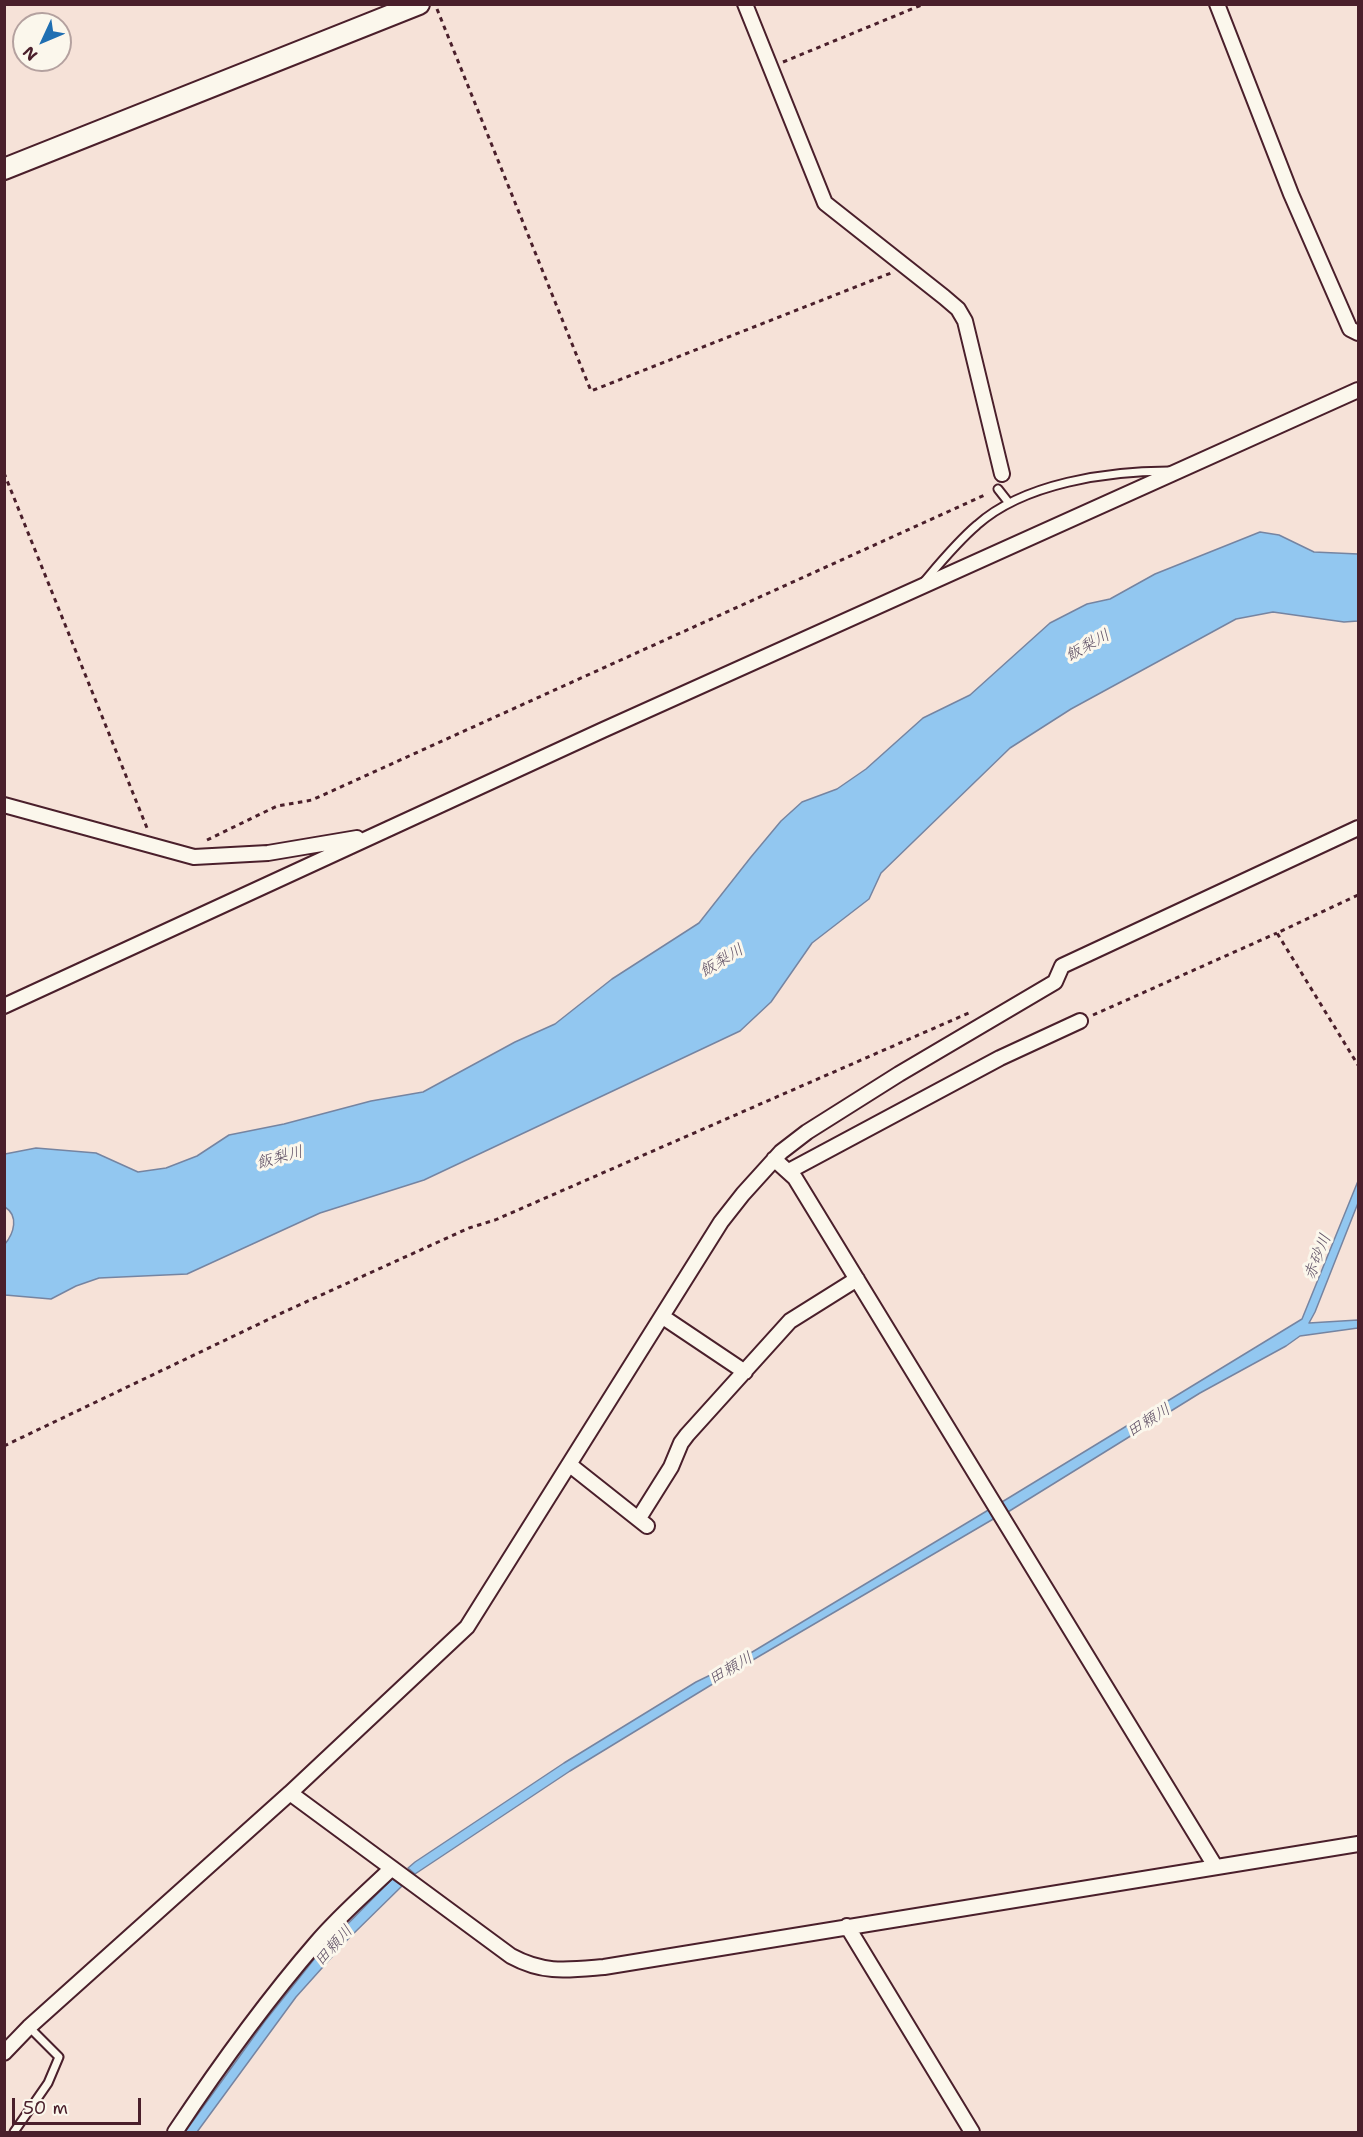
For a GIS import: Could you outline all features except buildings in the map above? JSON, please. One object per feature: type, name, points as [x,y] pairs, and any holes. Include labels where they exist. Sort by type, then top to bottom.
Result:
[{"type":"street","points":[[4,170],[419,4]]},
{"type":"street","points":[[745,4],[825,203],[958,309],[965,321],[1002,474]]},
{"type":"street","points":[[1217,4],[1291,194],[1350,329],[1359,333]]},
{"type":"street","points":[[4,1006],[603,730],[1359,390]]},
{"type":"street","points":[[4,806],[194,856],[268,853],[377,835]]},
{"type":"street","points":[[4,2053],[28,2027],[290,1793],[467,1628],[721,1222],[743,1194],[789,1145],[821,1122],[1055,982],[1062,966],[1359,828]]},
{"type":"street","points":[[789,1171],[1000,1058],[1080,1021]]},
{"type":"street","points":[[774,1159],[789,1171],[1215,1866]]},
{"type":"street","points":[[570,1464],[643,1522],[681,1443],[790,1321],[856,1279]]},
{"type":"street","points":[[663,1317],[745,1372]]},
{"type":"street","points":[[290,1793],[512,1956],[527,1965],[560,1971],[616,1965],[1359,1844]]},
{"type":"street","points":[[175,2133],[220,2065],[272,1996],[319,1941],[395,1870]]},
{"type":"street","points":[[847,1926],[972,2133]]},
{"type":"lane","points":[[918,588],[978,524],[1007,501],[1060,484],[1093,477],[1136,471],[1181,471]]},
{"type":"lane","points":[[998,490],[1007,501]]},
{"type":"lane","points":[[14,2133],[48,2083],[59,2057],[28,2027]]},
{"type":"path","points":[[435,4],[591,391],[906,267]]},
{"type":"path","points":[[770,67],[924,4]]},
{"type":"path","points":[[4,473],[150,835],[149,845]]},
{"type":"path","points":[[178,853],[278,806],[312,800],[998,490]]},
{"type":"path","points":[[1080,1021],[1359,895]]},
{"type":"path","points":[[1278,933],[1359,1065]]},
{"type":"path","points":[[4,1446],[286,1311],[469,1228],[495,1220],[978,1009]]},
{"type":"water","name":"飯梨川","points":[[1260,532],[1279,535],[1314,552],[1358,554],[1358,621],[1344,622],[1273,612],[1236,619],[1071,709],[1010,748],[881,873],[869,899],[812,943],[771,1002],[740,1031],[424,1180],[320,1213],[187,1274],[99,1278],[76,1286],[51,1299],[5,1295],[5,1244],[11,1235],[14,1220],[5,1207],[5,1154],[36,1148],[96,1153],[138,1172],[166,1168],[197,1156],[229,1135],[284,1124],[371,1101],[423,1092],[515,1042],[555,1024],[612,979],[699,923],[781,821],[802,802],[837,789],[866,769],[923,718],[970,695],[1050,623],[1087,604],[1110,599],[1155,574]]},
{"type":"water","name":"田頼川","points":[[1358,1181],[1358,1203],[1309,1323],[1358,1320],[1358,1328],[1300,1336],[1200,1393],[1003,1515],[997,1505],[1302,1319]]},
{"type":"water","name":"田頼川","points":[[990,1509],[995,1518],[734,1671],[570,1771],[415,1874],[408,1868],[564,1763],[696,1682],[729,1666]]},
{"type":"water","name":"田頼川","points":[[392,1879],[402,1886],[348,1939],[296,1997],[197,2132],[185,2132],[265,2021],[319,1953]]},
{"type":"water label","name":"赤砂川","points":[[1318,1257]]}]
